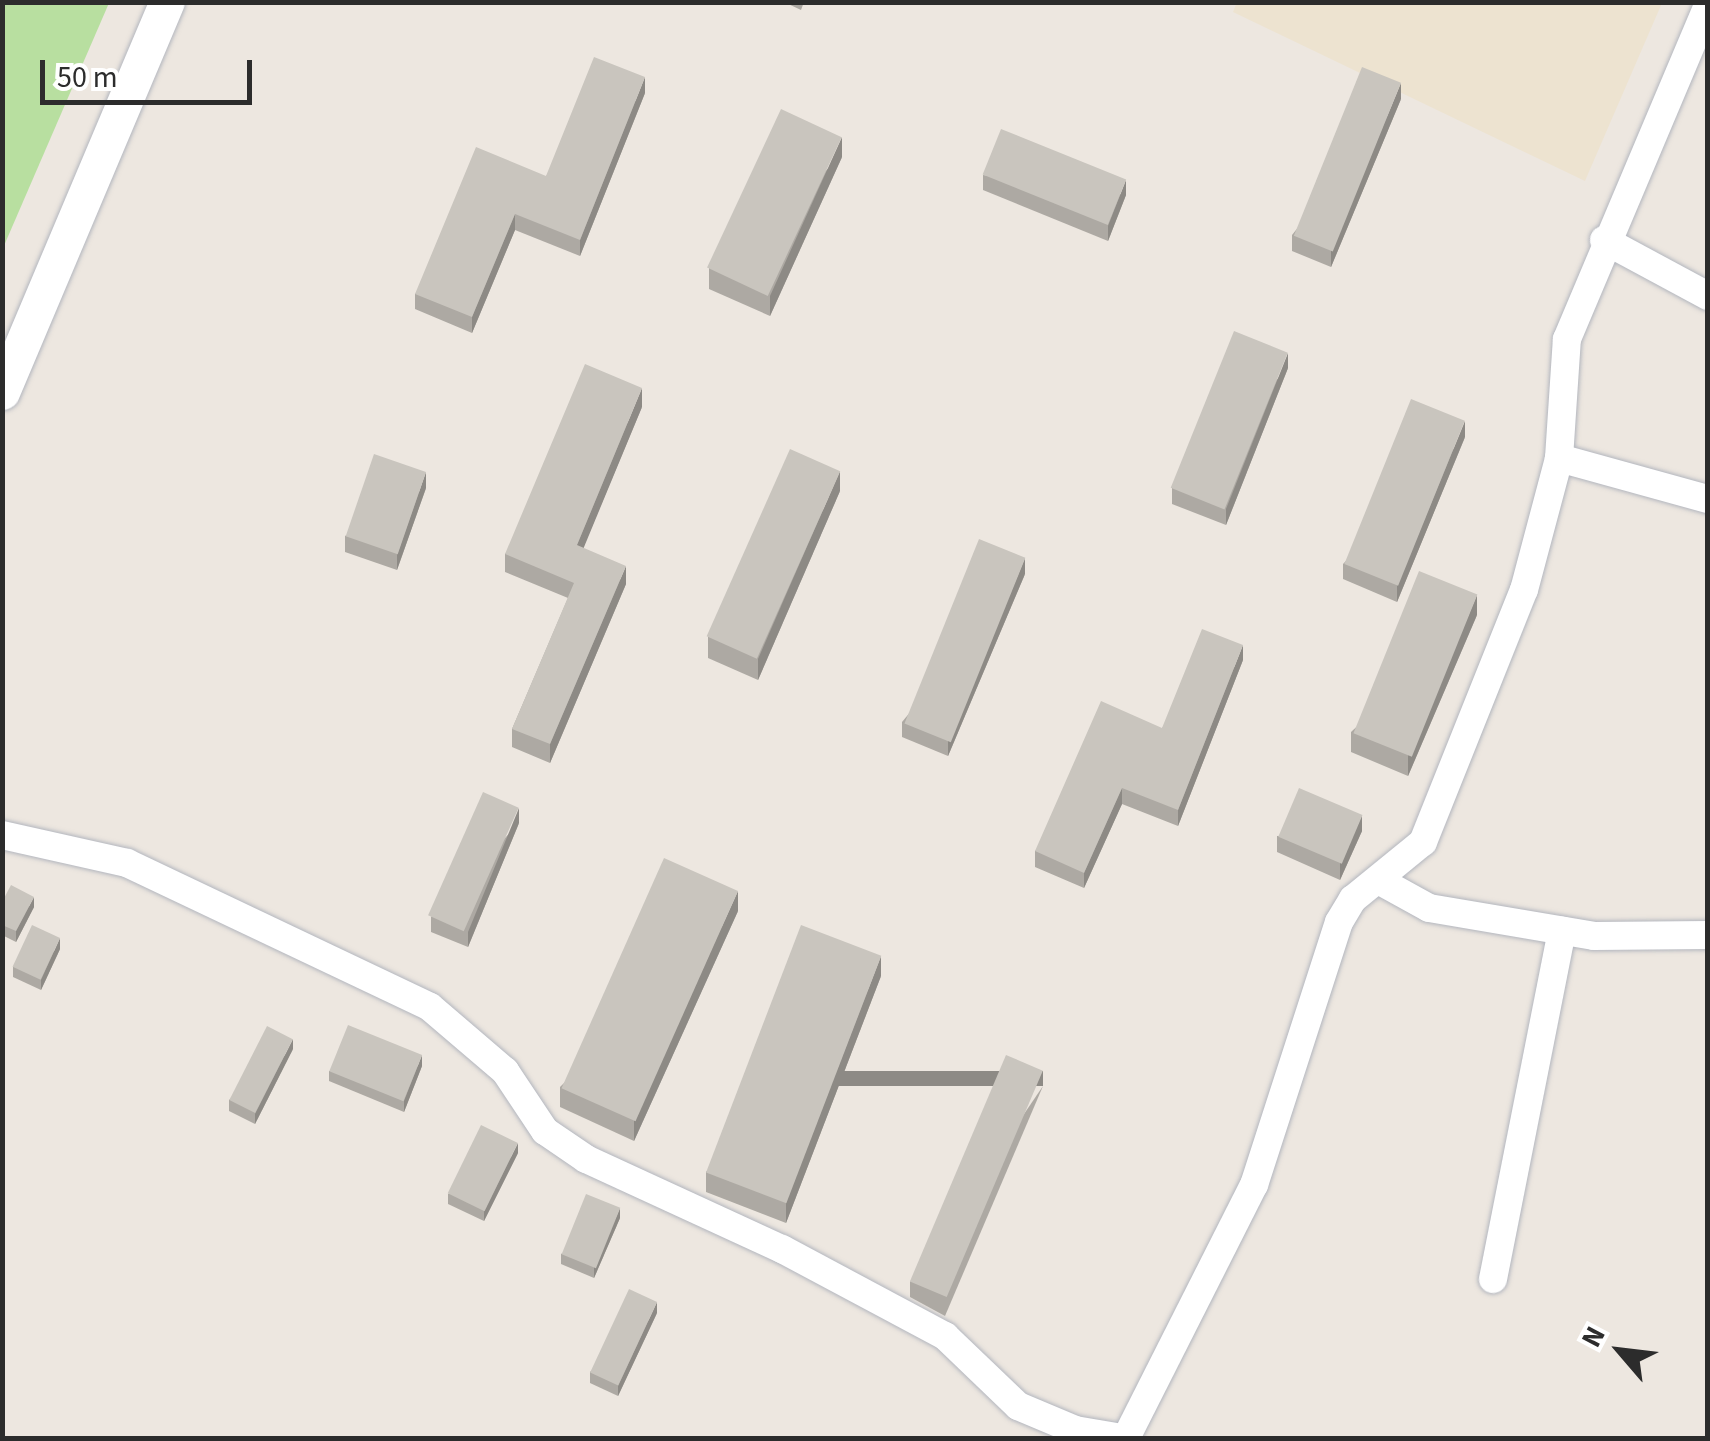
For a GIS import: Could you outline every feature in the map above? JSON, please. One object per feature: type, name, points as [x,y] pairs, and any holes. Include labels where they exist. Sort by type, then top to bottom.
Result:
[{"type":"street","points":[[2,392],[166,2]]},
{"type":"street","points":[[2,835],[127,863],[430,1007],[505,1071],[545,1131],[586,1159],[782,1249],[945,1336],[1018,1406],[1075,1430],[1124,1438],[1254,1185],[1338,922],[1353,899],[1380,881],[1423,842],[1524,590],[1559,458],[1567,339],[1604,240],[1708,6]]},
{"type":"street","points":[[1604,240],[1708,296]]},
{"type":"street","points":[[1559,458],[1708,499]]},
{"type":"street","points":[[1380,881],[1429,908],[1562,931],[1708,934]]},
{"type":"street","points":[[1493,1278],[1562,931]]},
{"type":"shaded area","points":[[1237,2],[1662,3],[1585,181],[1233,12]]},
{"type":"green space","points":[[2,3],[109,3],[3,248]]},
{"type":"building","points":[[594,57],[645,77],[580,240],[515,214],[472,317],[415,294],[476,147],[546,176]]},
{"type":"building","points":[[1362,67],[1401,83],[1333,251],[1294,236]]},
{"type":"building","points":[[781,109],[842,137],[768,296],[707,268]]},
{"type":"building","points":[[1001,129],[1126,180],[1108,225],[983,174]]},
{"type":"building","points":[[1234,331],[1288,353],[1224,509],[1171,488]]},
{"type":"building","points":[[585,364],[642,388],[577,545],[626,566],[550,744],[512,729],[574,583],[505,554]]},
{"type":"building","points":[[1411,399],[1465,421],[1398,586],[1344,564]]},
{"type":"building","points":[[790,449],[840,471],[757,659],[707,636]]},
{"type":"building","points":[[374,454],[426,472],[398,554],[346,536]]},
{"type":"building","points":[[979,539],[1025,558],[951,742],[904,724]]},
{"type":"building","points":[[1419,571],[1477,595],[1412,757],[1353,733]]},
{"type":"building","points":[[1202,629],[1243,645],[1178,810],[1122,788],[1084,873],[1035,851],[1101,701],[1162,728]]},
{"type":"building","points":[[1299,788],[1363,815],[1342,864],[1278,837]]},
{"type":"building","points":[[483,792],[519,808],[464,931],[428,915]]},
{"type":"building","points":[[664,858],[738,891],[635,1121],[562,1088]]},
{"type":"building","points":[[11,885],[34,897],[16,931],[2,925],[2,902]]},
{"type":"building","points":[[32,925],[60,938],[41,980],[13,967]]},
{"type":"building","points":[[801,925],[881,956],[786,1203],[706,1172]]},
{"type":"building","points":[[348,1025],[422,1055],[403,1101],[329,1071]]},
{"type":"building","points":[[267,1026],[293,1039],[255,1113],[229,1100]]},
{"type":"building","points":[[1006,1055],[1043,1071],[947,1297],[910,1281]]},
{"type":"building","points":[[481,1125],[518,1143],[485,1211],[448,1193]]},
{"type":"building","points":[[586,1194],[620,1208],[596,1268],[562,1254]]},
{"type":"building","points":[[629,1289],[657,1302],[618,1385],[590,1372]]}]
